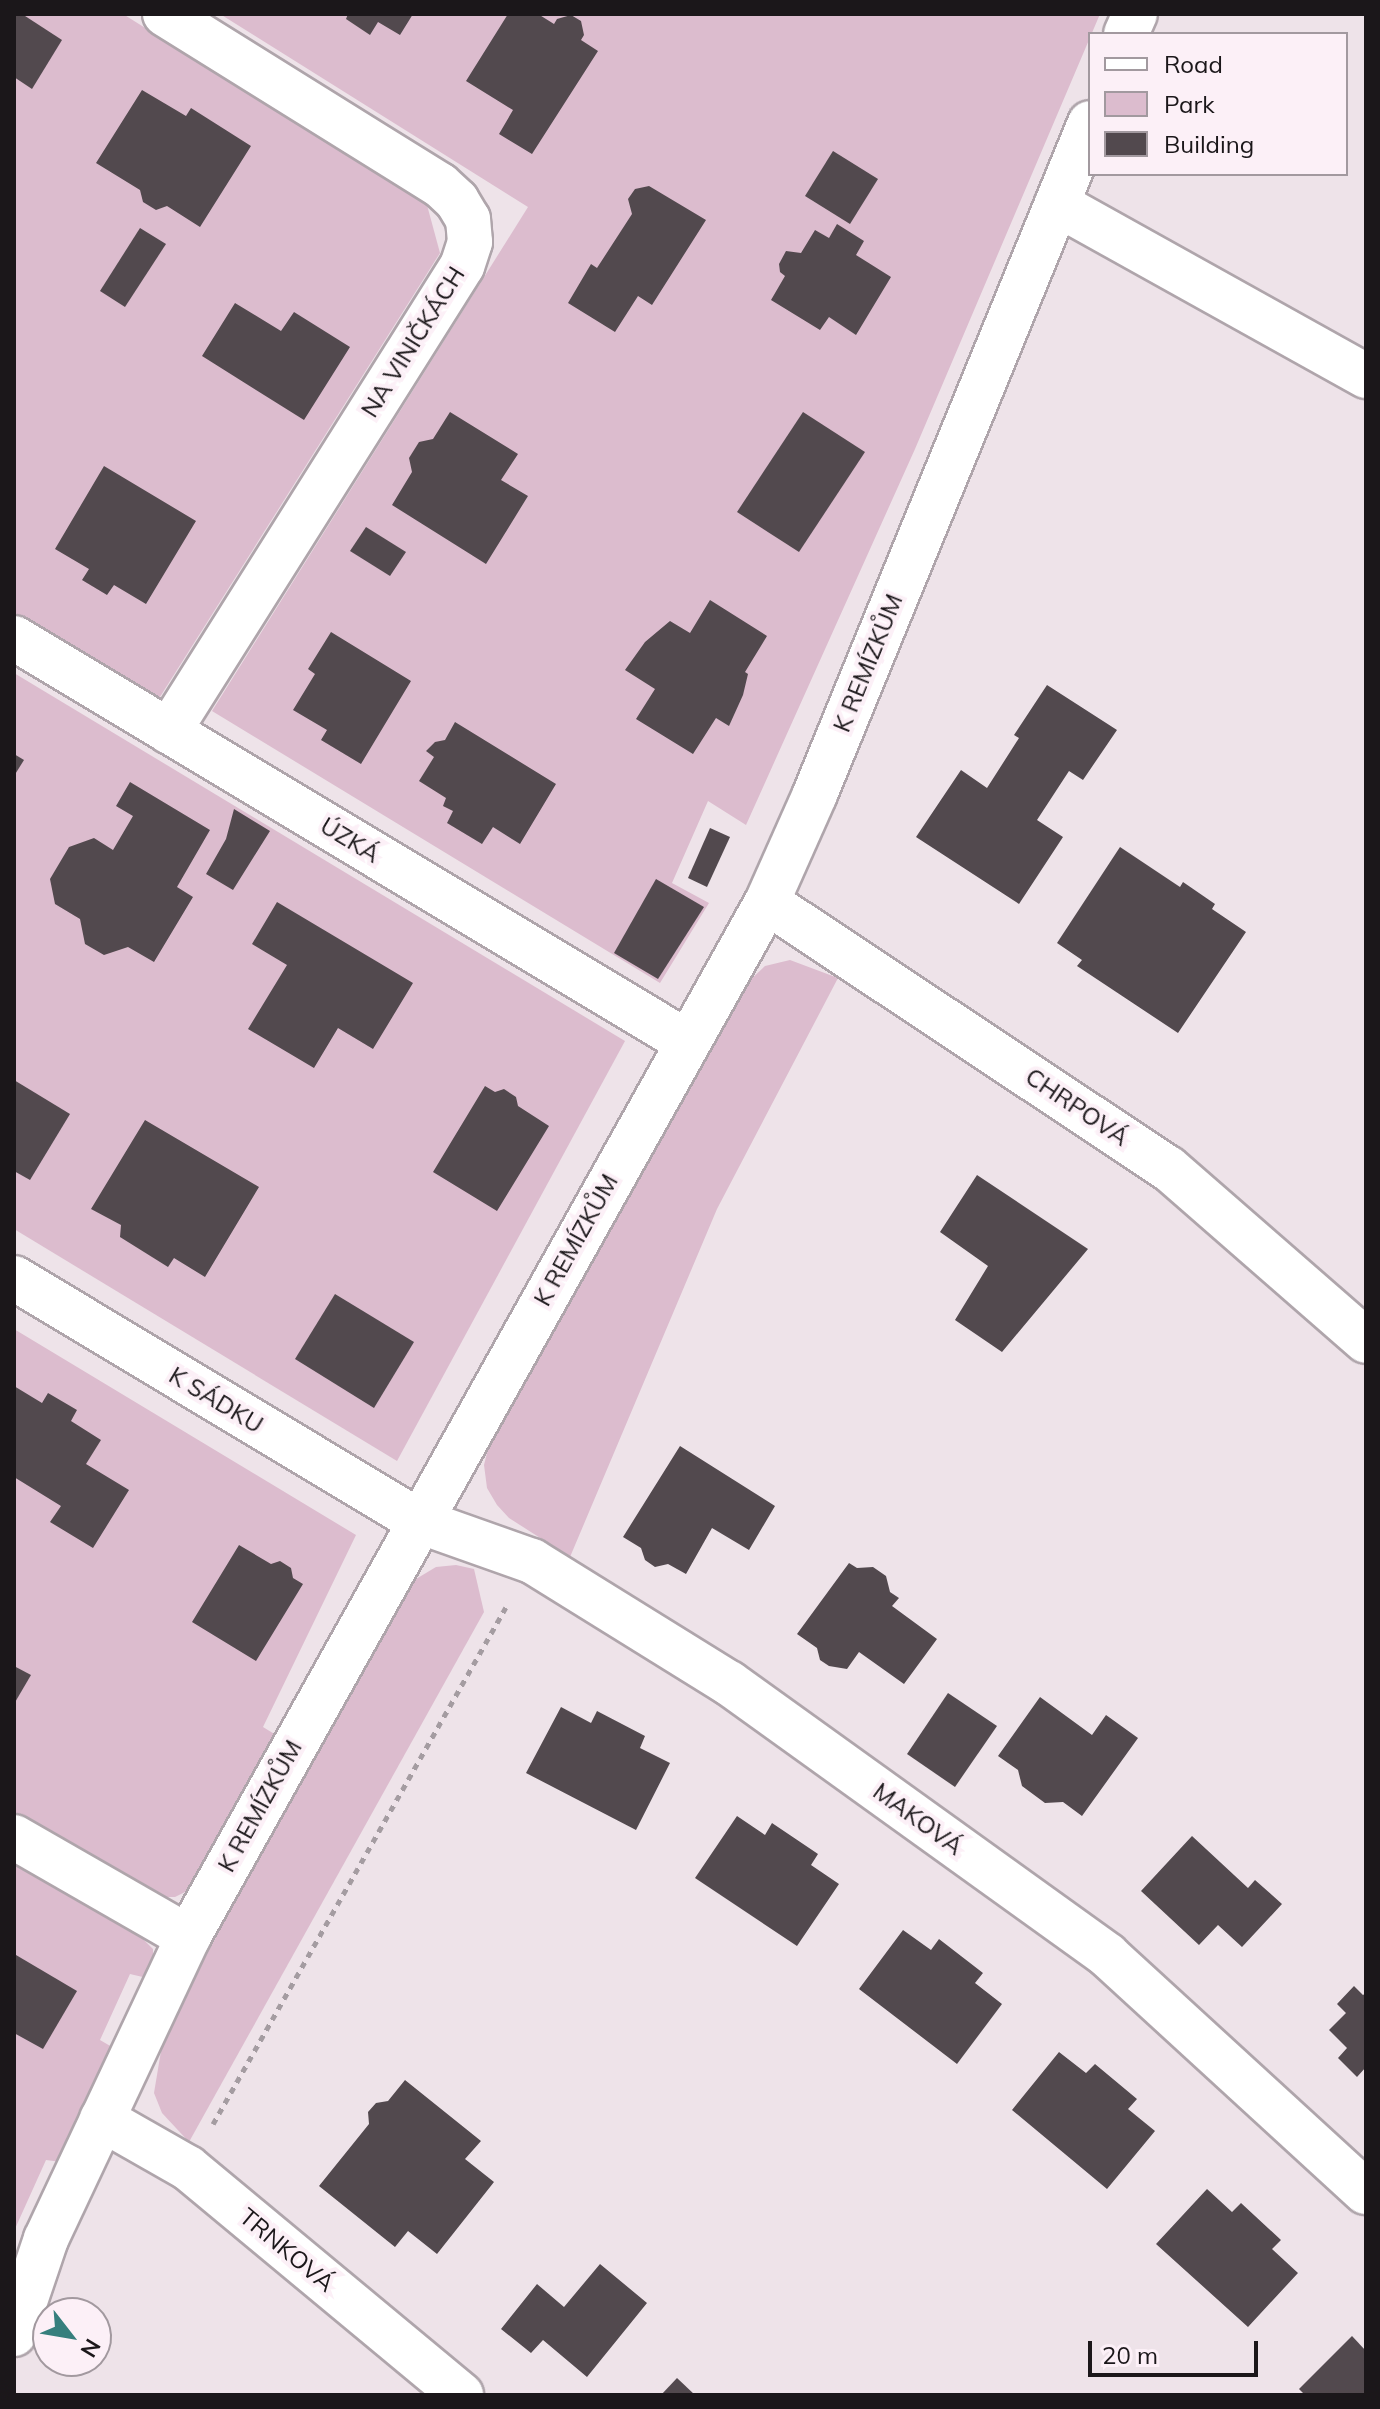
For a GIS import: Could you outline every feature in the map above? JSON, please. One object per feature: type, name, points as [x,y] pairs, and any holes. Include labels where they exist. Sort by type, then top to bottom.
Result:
[{"type":"street","name":"NA VINIČKÁCH","points":[[165,14],[440,185],[457,201],[468,219],[470,242],[453,279],[169,731]]},
{"type":"street","name":"K REMÍZKŮM","points":[[14,2334],[46,2239],[188,1937],[767,902],[815,794],[1088,128]]},
{"type":"street","points":[[1057,204],[1366,376]]},
{"type":"street","name":"ÚZKÁ","points":[[14,638],[687,1042]]},
{"type":"street","name":"CHRPOVÁ","points":[[767,902],[1168,1168],[1366,1341]]},
{"type":"street","name":"K SÁDKU","points":[[14,1278],[419,1521]]},
{"type":"street","name":"MAKOVÁ","points":[[419,1521],[532,1561],[729,1683],[1107,1955],[1366,2192]]},
{"type":"street","points":[[14,1837],[188,1937]]},
{"type":"street","name":"TRNKOVÁ","points":[[102,2119],[188,2168],[461,2395]]},
{"type":"path","points":[[188,2168],[532,1561]]},
{"type":"green space","points":[[14,14],[123,14],[427,205],[440,253],[158,700],[14,613]]},
{"type":"green space","points":[[220,14],[1100,14],[1092,32],[1088,32],[1088,42],[915,449],[746,825],[708,801],[672,883],[709,903],[660,983],[212,711],[528,207]]},
{"type":"green space","points":[[14,673],[625,1041],[397,1461],[14,1229]]},
{"type":"green space","points":[[790,960],[838,978],[717,1209],[570,1557],[509,1518],[497,1505],[487,1488],[484,1465],[490,1441],[747,983],[765,966]]},
{"type":"green space","points":[[14,1329],[356,1535],[263,1727],[276,1735],[193,1888],[175,1897],[164,1897],[14,1815]]},
{"type":"green space","points":[[456,1565],[474,1569],[484,1612],[189,2142],[162,2113],[154,2093],[164,2033],[396,1605],[416,1579],[436,1567]]},
{"type":"green space","points":[[14,1863],[142,1938],[153,1949],[153,1957],[147,1978],[130,1974],[100,2040],[112,2047],[61,2162],[46,2160],[14,2231]]},
{"type":"building","points":[[14,14],[22,14],[62,40],[32,89],[14,77]]},
{"type":"building","points":[[348,14],[413,14],[400,35],[378,22],[370,35],[346,19]]},
{"type":"building","points":[[508,14],[538,14],[554,24],[557,19],[571,15],[581,21],[584,35],[581,40],[598,51],[532,154],[499,134],[513,110],[466,81]]},
{"type":"building","points":[[142,90],[186,116],[191,108],[251,146],[200,227],[167,206],[156,210],[143,202],[140,190],[96,163]]},
{"type":"building","points":[[833,151],[878,179],[850,224],[805,196]]},
{"type":"building","points":[[649,186],[706,220],[652,305],[638,296],[615,332],[568,303],[591,264],[597,268],[632,214],[628,199],[635,189]]},
{"type":"building","points":[[837,224],[864,241],[856,255],[891,277],[856,335],[829,317],[820,330],[771,300],[785,276],[780,272],[779,264],[786,251],[801,253],[815,230],[829,238]]},
{"type":"building","points":[[140,228],[166,244],[125,307],[100,291]]},
{"type":"building","points":[[235,303],[281,331],[294,312],[350,347],[304,420],[202,356]]},
{"type":"building","points":[[450,412],[518,454],[501,480],[528,496],[486,564],[392,505],[412,472],[409,458],[419,442],[433,439]]},
{"type":"building","points":[[803,412],[865,452],[799,552],[737,512]]},
{"type":"building","points":[[104,466],[196,521],[146,604],[114,585],[107,595],[82,580],[89,569],[55,549]]},
{"type":"building","points":[[366,527],[406,552],[390,576],[350,551]]},
{"type":"building","points":[[710,600],[767,636],[745,672],[748,674],[743,695],[729,726],[716,718],[693,754],[636,719],[655,689],[625,670],[645,642],[670,621],[690,633]]},
{"type":"building","points":[[331,632],[411,681],[361,764],[321,740],[327,730],[293,710],[315,674],[308,669]]},
{"type":"building","points":[[1047,685],[1117,730],[1083,780],[1069,771],[1037,820],[1063,837],[1019,904],[916,837],[961,770],[987,788],[1019,738],[1014,735]]},
{"type":"building","points":[[455,722],[556,784],[520,844],[493,827],[482,844],[447,823],[453,811],[443,806],[446,798],[419,781],[434,757],[426,751],[435,742],[445,740]]},
{"type":"building","points":[[14,754],[24,760],[14,776]]},
{"type":"building","points":[[130,782],[210,830],[177,887],[193,897],[154,962],[128,947],[104,955],[85,944],[80,919],[55,904],[50,879],[69,847],[94,838],[113,850],[133,816],[116,806]]},
{"type":"building","points":[[234,809],[270,831],[233,890],[206,874],[226,839]]},
{"type":"building","points":[[710,828],[730,837],[707,887],[688,878]]},
{"type":"building","points":[[1120,847],[1180,887],[1183,882],[1215,904],[1212,909],[1246,932],[1178,1033],[1077,966],[1082,960],[1057,943]]},
{"type":"building","points":[[656,879],[704,907],[658,979],[614,953]]},
{"type":"building","points":[[277,902],[413,983],[373,1049],[338,1028],[314,1068],[248,1029],[287,965],[252,944]]},
{"type":"building","points":[[14,1080],[70,1114],[30,1180],[14,1171]]},
{"type":"building","points":[[485,1086],[495,1092],[504,1089],[516,1097],[518,1106],[549,1126],[497,1211],[433,1172]]},
{"type":"building","points":[[145,1120],[259,1187],[205,1277],[174,1258],[168,1267],[120,1237],[121,1225],[91,1209]]},
{"type":"building","points":[[977,1175],[1088,1249],[1002,1352],[955,1320],[988,1266],[940,1232]]},
{"type":"building","points":[[335,1294],[414,1342],[374,1408],[295,1359]]},
{"type":"building","points":[[14,1386],[42,1403],[48,1393],[77,1410],[71,1421],[101,1440],[86,1464],[129,1490],[93,1548],[50,1522],[61,1506],[14,1477]]},
{"type":"building","points":[[680,1446],[775,1506],[749,1550],[712,1528],[686,1574],[668,1564],[655,1567],[645,1560],[641,1548],[623,1537]]},
{"type":"building","points":[[239,1545],[271,1564],[280,1561],[291,1568],[293,1578],[303,1584],[256,1661],[192,1622]]},
{"type":"building","points":[[849,1563],[857,1568],[873,1567],[886,1576],[890,1592],[899,1598],[892,1606],[937,1639],[904,1684],[859,1652],[847,1669],[829,1666],[820,1660],[817,1648],[797,1634]]},
{"type":"building","points":[[14,1666],[31,1675],[14,1704]]},
{"type":"building","points":[[948,1693],[997,1726],[955,1787],[907,1754]]},
{"type":"building","points":[[1040,1697],[1092,1735],[1106,1715],[1138,1738],[1082,1816],[1063,1802],[1045,1803],[1022,1786],[1018,1770],[998,1756]]},
{"type":"building","points":[[561,1707],[591,1723],[597,1711],[645,1736],[640,1748],[670,1763],[636,1830],[526,1773]]},
{"type":"building","points":[[737,1816],[765,1835],[772,1823],[818,1854],[811,1865],[839,1884],[797,1946],[695,1878]]},
{"type":"building","points":[[1192,1836],[1248,1888],[1255,1880],[1282,1904],[1242,1947],[1218,1925],[1199,1945],[1141,1891]]},
{"type":"building","points":[[903,1930],[931,1950],[939,1939],[983,1973],[975,1983],[1002,2004],[957,2064],[859,1989]]},
{"type":"building","points":[[16,1955],[77,1991],[43,2049],[14,2033]]},
{"type":"building","points":[[1354,1986],[1363,1995],[1366,1993],[1366,2067],[1357,2077],[1338,2058],[1347,2048],[1329,2030],[1346,2013],[1337,2004]]},
{"type":"building","points":[[1059,2052],[1086,2073],[1095,2064],[1137,2099],[1128,2109],[1155,2131],[1107,2189],[1012,2110]]},
{"type":"building","points":[[405,2080],[481,2141],[465,2159],[494,2182],[437,2254],[408,2231],[395,2247],[319,2186],[369,2124],[368,2112],[376,2103],[388,2101]]},
{"type":"building","points":[[1207,2189],[1232,2212],[1241,2203],[1281,2240],[1272,2249],[1298,2273],[1248,2327],[1156,2244]]},
{"type":"building","points":[[600,2264],[647,2303],[587,2377],[543,2340],[531,2353],[501,2329],[537,2284],[564,2307]]},
{"type":"building","points":[[1352,2336],[1366,2351],[1366,2395],[1305,2395],[1299,2389]]},
{"type":"building","points":[[677,2378],[695,2395],[661,2395]]}]
